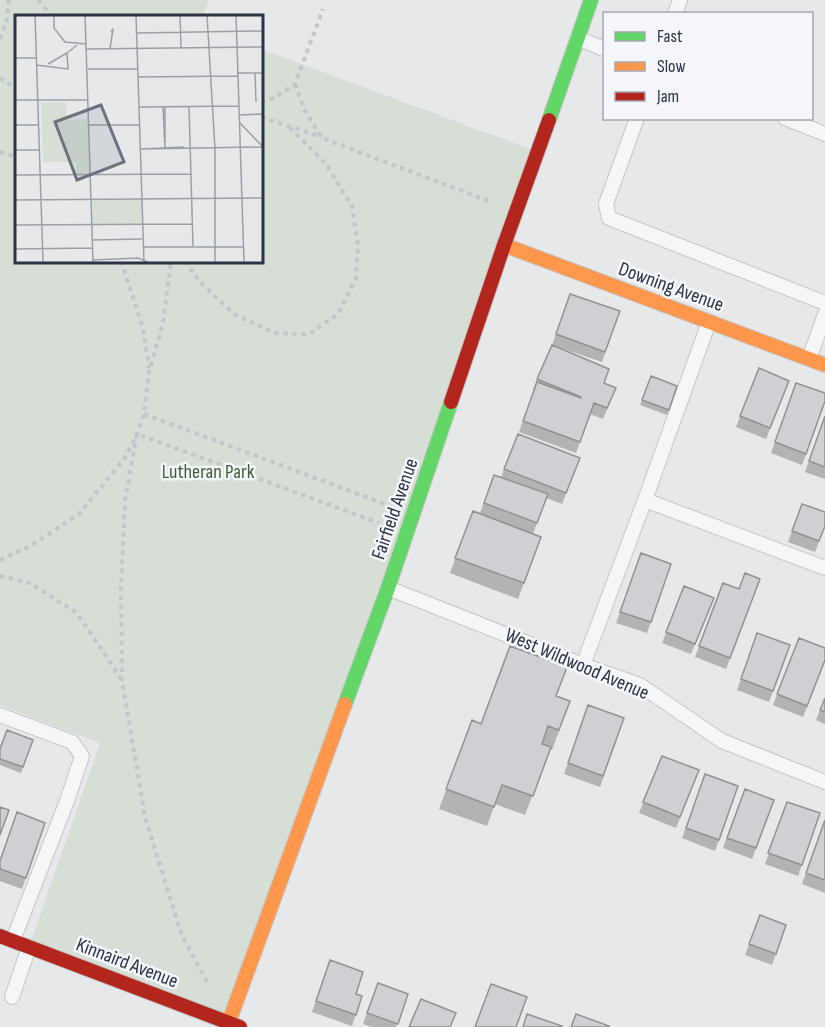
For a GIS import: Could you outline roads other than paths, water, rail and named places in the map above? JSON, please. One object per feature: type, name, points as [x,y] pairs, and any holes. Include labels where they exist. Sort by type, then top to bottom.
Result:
[{"type":"main road","name":"Fairfield Avenue","points":[[232,1026],[414,514],[504,245],[591,0]]},
{"type":"main road","name":"Downing Avenue","points":[[504,245],[825,365]]},
{"type":"main road","name":"Kinnaird Avenue","points":[[6,938],[232,1026]]},
{"type":"lane","points":[[577,38],[603,49]]},
{"type":"lane","points":[[636,120],[606,204],[609,218],[825,303]]},
{"type":"lane","points":[[790,120],[825,134]]},
{"type":"lane","points":[[809,359],[825,314]]},
{"type":"lane","points":[[583,664],[709,322]]},
{"type":"lane","points":[[645,500],[825,568]]},
{"type":"lane","name":"West Wildwood Avenue","points":[[388,588],[640,686],[722,741],[825,782]]},
{"type":"lane","points":[[0,715],[72,742],[82,756],[68,801],[6,938]]},
{"type":"lane","points":[[12,997],[29,947]]},
{"type":"park label","name":"Lutheran Park","points":[[208,472]]}]
